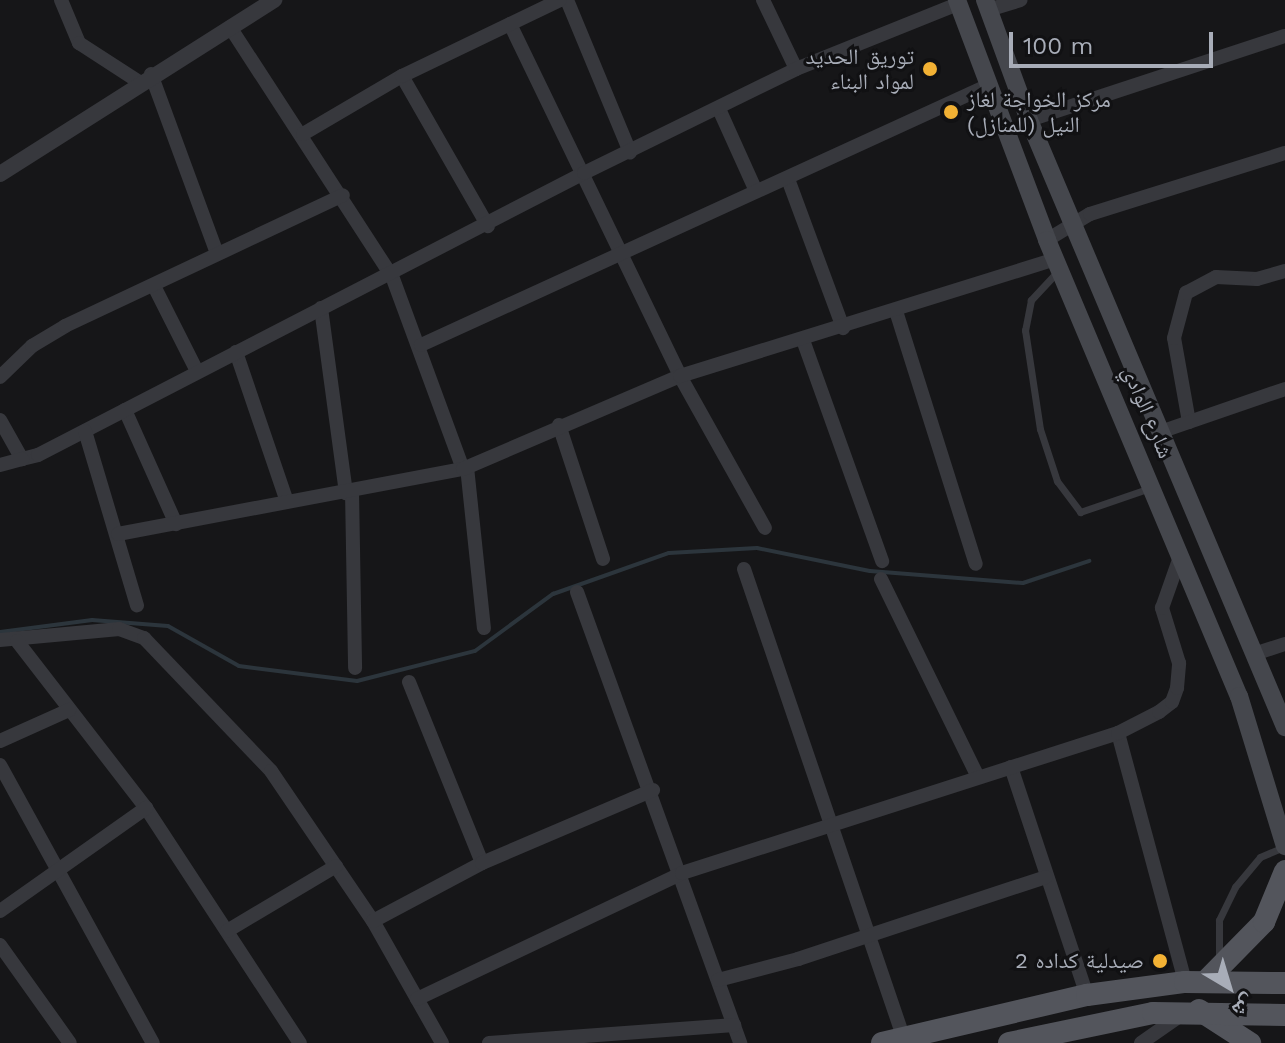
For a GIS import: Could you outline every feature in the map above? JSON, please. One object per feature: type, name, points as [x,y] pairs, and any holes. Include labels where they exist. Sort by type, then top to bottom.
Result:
[{"type":"main road","name":"شارع الوادي","points":[[958,2],[1047,240],[1239,696],[1285,846]]},
{"type":"main road","name":"شارع الوادي","points":[[986,5],[1029,120],[1073,226],[1114,311],[1285,727]]},
{"type":"main road","points":[[1085,325],[1114,311]]},
{"type":"main road","points":[[1204,977],[1264,922],[1285,871]]},
{"type":"main road","points":[[893,1040],[1087,995],[1204,977],[1285,983]]},
{"type":"main road","points":[[1194,1010],[1250,1043]]},
{"type":"main road","points":[[1009,1043],[1099,1022],[1194,1010],[1285,1015]]},
{"type":"street","points":[[61,0],[79,43],[145,78],[216,251]]},
{"type":"street","points":[[0,174],[145,78],[274,0]]},
{"type":"street","points":[[303,134],[402,76],[560,0]]},
{"type":"street","points":[[567,0],[630,152]]},
{"type":"street","points":[[763,0],[796,69]]},
{"type":"street","points":[[986,5],[1021,0]]},
{"type":"street","points":[[0,465],[22,459],[85,431],[321,308],[392,276],[584,173],[796,69],[958,2]]},
{"type":"street","points":[[510,24],[680,376],[765,528]]},
{"type":"street","points":[[230,27],[343,195],[392,276],[421,345],[465,468],[484,628]]},
{"type":"street","points":[[1029,120],[1285,36]]},
{"type":"street","points":[[402,76],[488,226]]},
{"type":"street","points":[[421,345],[987,86]]},
{"type":"street","points":[[719,109],[756,191]]},
{"type":"street","points":[[1047,240],[1090,214],[1285,153]]},
{"type":"street","points":[[788,179],[843,328]]},
{"type":"street","points":[[0,377],[32,346],[65,326],[154,286],[216,251],[343,195]]},
{"type":"street","points":[[118,534],[465,468],[559,425],[680,376],[1058,264]]},
{"type":"street","points":[[1189,422],[1174,338],[1186,293],[1216,277],[1248,280],[1285,271]]},
{"type":"street","points":[[154,286],[197,371]]},
{"type":"street","points":[[321,308],[349,492],[355,668]]},
{"type":"street","points":[[896,311],[976,564]]},
{"type":"street","points":[[803,340],[882,561]]},
{"type":"street","points":[[236,352],[287,502]]},
{"type":"street","points":[[1163,431],[1285,389]]},
{"type":"street","points":[[125,410],[176,524]]},
{"type":"street","points":[[0,420],[22,459]]},
{"type":"street","points":[[559,425],[603,559]]},
{"type":"street","points":[[85,431],[137,605]]},
{"type":"street","points":[[417,999],[682,873],[1118,733],[1159,712],[1172,702],[1177,688],[1179,663],[1162,608],[1180,557]]},
{"type":"street","points":[[744,569],[871,935],[893,1040]]},
{"type":"street","points":[[881,579],[978,777]]},
{"type":"street","points":[[577,592],[653,790],[740,1043]]},
{"type":"street","points":[[0,640],[17,641],[119,629],[144,638],[271,771],[373,921],[442,1043]]},
{"type":"street","points":[[17,641],[146,808],[300,1043]]},
{"type":"street","points":[[1257,653],[1285,644]]},
{"type":"street","points":[[409,682],[482,863]]},
{"type":"street","points":[[0,741],[69,710]]},
{"type":"street","points":[[1118,733],[1204,977]]},
{"type":"street","points":[[0,765],[55,873],[153,1043]]},
{"type":"street","points":[[1011,767],[1087,995]]},
{"type":"street","points":[[373,921],[482,863],[653,790]]},
{"type":"street","points":[[0,911],[146,808]]},
{"type":"street","points":[[227,931],[336,866]]},
{"type":"street","points":[[718,980],[871,935],[1046,877]]},
{"type":"street","points":[[0,945],[70,1043]]},
{"type":"street","points":[[1141,1043],[1194,1010]]},
{"type":"street","points":[[489,1043],[734,1025]]},
{"type":"lane","points":[[1058,264],[1031,300],[1025,330],[1040,429],[1057,481],[1080,512],[1153,487]]},
{"type":"lane","points":[[1204,977],[1219,920],[1235,887],[1260,857],[1285,846]]},
{"type":"waterway","points":[[0,632],[92,620],[168,626],[239,666],[357,681],[475,651],[553,594],[669,553],[757,548],[870,571],[1023,583],[1089,561]]},
{"type":"place","name":"توريق الحديد لمواد البناء","points":[[930,69]]},
{"type":"place","name":"مركز الخواجة لغاز النيل (للمنازل)","points":[[951,112]]},
{"type":"place","name":"صيدلية كداده 2","points":[[1160,961]]}]
